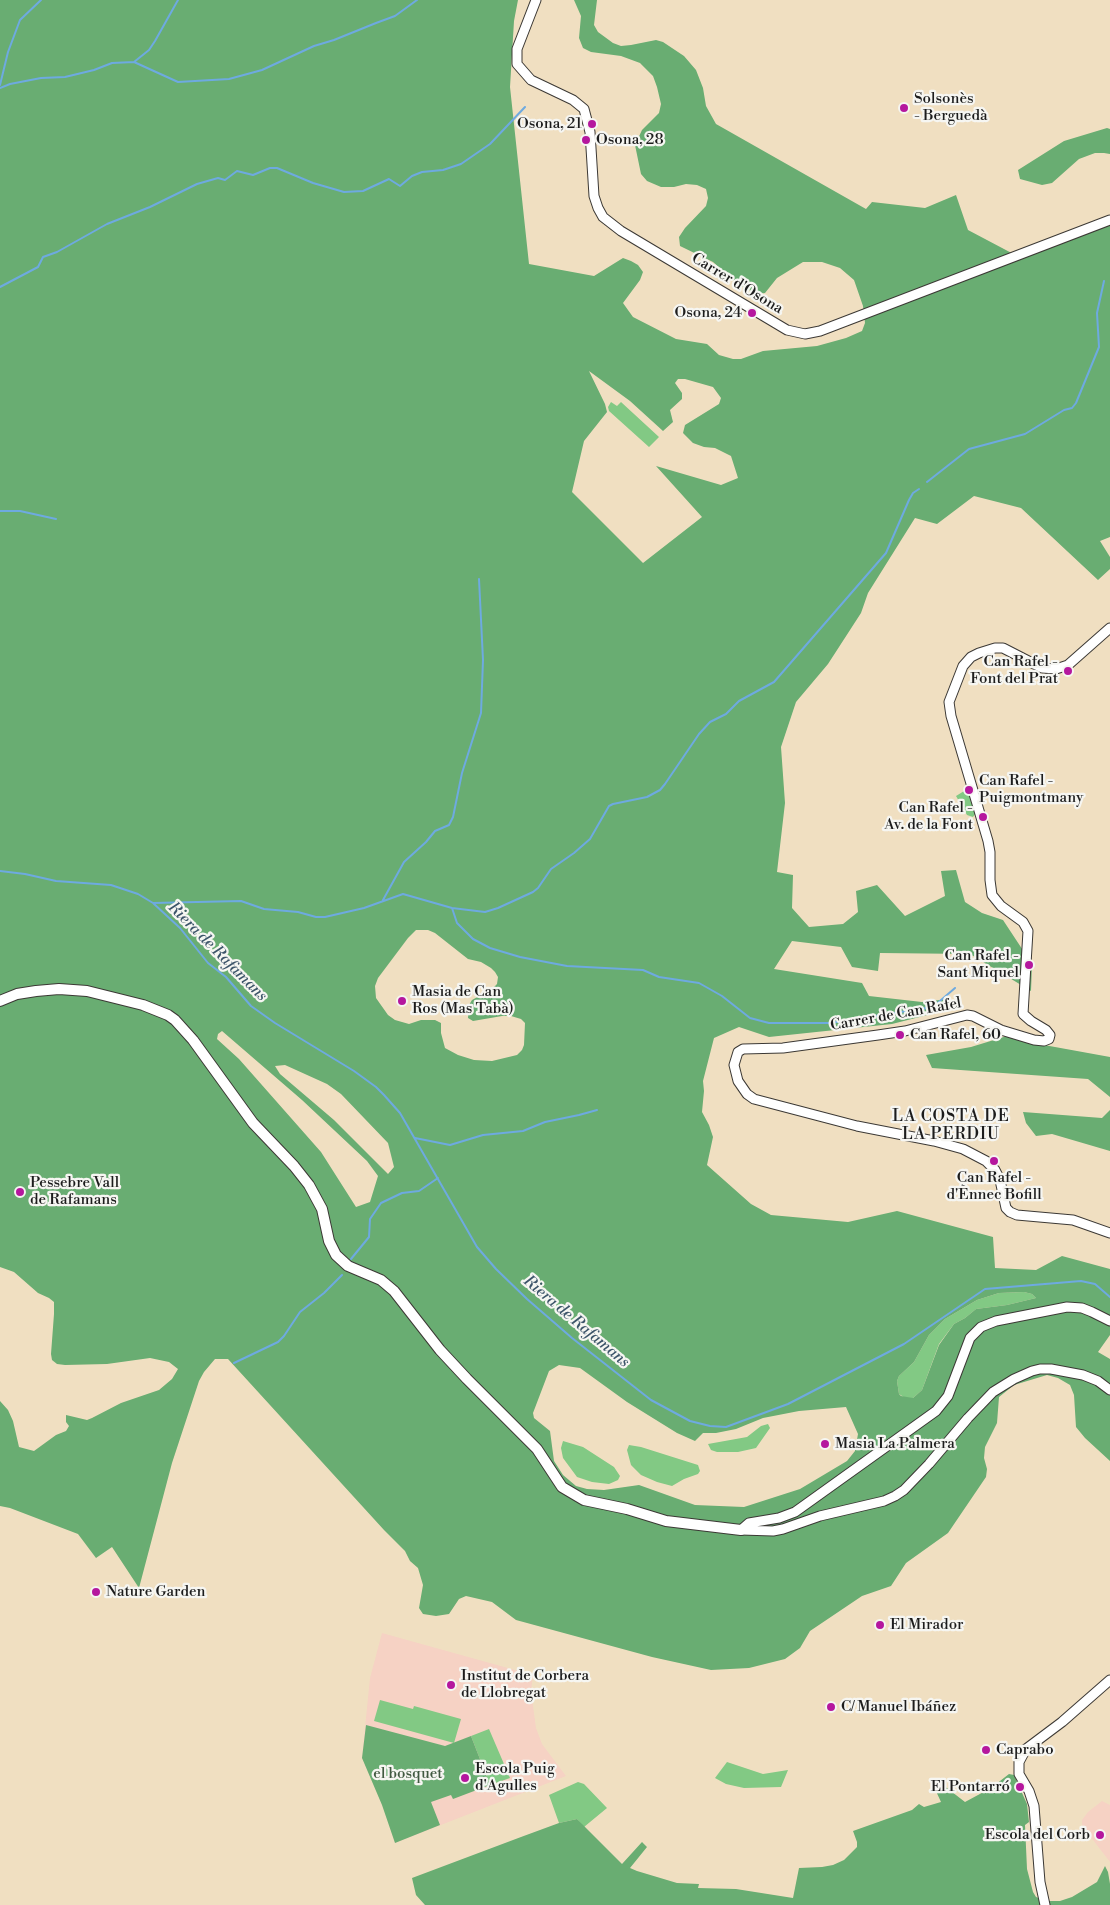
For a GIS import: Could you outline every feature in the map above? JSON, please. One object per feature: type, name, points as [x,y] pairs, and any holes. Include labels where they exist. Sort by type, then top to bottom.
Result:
[{"type":"main road","points":[[0,1001],[17,994],[36,991],[59,989],[87,991],[143,1005],[175,1020],[193,1040],[253,1123],[294,1166],[313,1191],[322,1209],[329,1241],[336,1255],[348,1266],[381,1280],[394,1290],[440,1350],[467,1380],[537,1449],[562,1487],[584,1500],[627,1509],[666,1521],[741,1530]]},
{"type":"street","name":"Carrer d'Osona","points":[[536,0],[517,49],[518,64],[530,80],[573,100],[584,109],[590,132],[594,196],[603,217],[621,230],[787,330],[805,334],[820,331],[1110,220]]},
{"type":"street","name":"Carrer de Can Rafel","points":[[1110,628],[1068,665],[1056,669],[1042,668],[1003,648],[995,648],[979,653],[963,666],[949,702],[951,716],[988,841],[992,895],[1001,906],[1023,922],[1028,931],[1023,1014],[1030,1021],[1046,1030],[1050,1035],[1049,1039],[1044,1042],[1034,1040],[1001,1030],[973,1016],[967,1016],[905,1031],[878,1035],[783,1048],[743,1049],[738,1052],[734,1065],[738,1081],[754,1099],[857,1126],[934,1141],[977,1155],[995,1170],[1000,1180],[1006,1208],[1010,1212],[1017,1215],[1073,1220],[1110,1233]]},
{"type":"street","points":[[741,1530],[749,1523],[779,1518],[794,1512],[875,1456],[936,1410],[948,1396],[967,1342],[973,1333],[981,1327],[1004,1319],[1067,1307],[1082,1308],[1110,1321]]},
{"type":"street","points":[[741,1530],[773,1531],[783,1529],[820,1516],[884,1502],[895,1496],[904,1490],[929,1464],[993,1392],[1032,1371],[1046,1368],[1062,1370],[1092,1378],[1110,1390]]},
{"type":"street","points":[[1045,1905],[1040,1882],[1034,1806],[1029,1791],[1019,1774],[1019,1762],[1026,1749],[1062,1722],[1110,1680]]},
{"type":"shaded area","points":[[382,1633],[533,1675],[531,1691],[536,1728],[542,1744],[566,1776],[395,1843],[383,1806],[362,1758],[370,1678]]},
{"type":"shaded area","name":"Escola del Corb","points":[[1102,1801],[1110,1805],[1110,1862],[1082,1824],[1082,1820],[1088,1812]]},
{"type":"green space","points":[[0,0],[518,0],[514,21],[510,87],[529,264],[594,276],[623,258],[631,261],[638,265],[643,272],[640,280],[623,303],[633,317],[676,339],[707,344],[719,355],[733,359],[741,359],[763,351],[817,346],[846,338],[862,331],[865,323],[863,306],[854,280],[840,268],[822,262],[803,262],[777,278],[765,293],[757,294],[739,285],[713,262],[680,246],[679,237],[706,206],[708,198],[706,189],[697,185],[686,184],[674,187],[661,187],[647,181],[641,174],[635,145],[642,130],[659,113],[661,104],[653,76],[640,63],[621,56],[591,52],[583,48],[579,38],[581,16],[574,0],[597,0],[594,25],[598,32],[613,43],[621,46],[656,40],[663,42],[684,56],[696,70],[703,88],[706,106],[716,124],[866,209],[872,202],[925,208],[956,195],[968,230],[1021,258],[1086,228],[1110,226],[1110,537],[1100,541],[1110,557],[1110,569],[1098,580],[1021,508],[974,496],[937,524],[915,518],[868,593],[861,613],[828,664],[796,702],[781,747],[785,803],[777,872],[793,875],[792,908],[809,927],[843,924],[858,912],[856,891],[877,885],[905,916],[945,896],[941,871],[956,870],[965,902],[982,913],[1003,920],[1032,964],[1031,991],[970,954],[880,953],[878,971],[852,967],[841,947],[792,941],[774,969],[862,983],[869,996],[922,1002],[948,999],[951,1009],[892,1024],[769,1037],[739,1027],[714,1038],[703,1081],[702,1112],[713,1137],[707,1165],[751,1204],[771,1215],[848,1222],[897,1211],[993,1237],[995,1268],[1036,1270],[1062,1256],[1110,1269],[1110,1335],[1098,1352],[1110,1359],[1110,1461],[1076,1427],[1074,1395],[1070,1385],[1058,1378],[1047,1375],[1014,1385],[999,1397],[997,1423],[985,1447],[986,1477],[948,1533],[906,1563],[891,1586],[862,1596],[810,1631],[800,1648],[785,1659],[749,1668],[711,1670],[652,1657],[516,1620],[492,1602],[466,1596],[459,1599],[449,1614],[436,1616],[423,1614],[419,1608],[423,1585],[418,1568],[410,1561],[405,1551],[228,1359],[215,1359],[199,1381],[172,1463],[139,1588],[112,1547],[96,1558],[78,1534],[0,1506],[0,1401],[8,1410],[13,1421],[19,1447],[34,1451],[56,1435],[66,1431],[69,1426],[66,1422],[66,1415],[87,1420],[92,1418],[121,1403],[159,1390],[172,1379],[178,1369],[169,1362],[150,1358],[107,1364],[57,1364],[52,1360],[51,1354],[54,1302],[38,1293],[14,1272],[0,1267]],"holes":[[[589,371],[630,401],[663,431],[673,422],[670,410],[682,399],[682,393],[675,383],[678,379],[685,379],[713,387],[721,398],[719,404],[685,425],[683,433],[693,443],[715,448],[731,456],[738,478],[721,485],[656,466],[702,517],[643,563],[572,492],[584,441],[607,412]],[[416,930],[428,930],[435,933],[468,959],[481,962],[495,972],[498,977],[497,984],[492,989],[472,1000],[469,1005],[468,1018],[473,1021],[502,1016],[521,1019],[525,1023],[522,1050],[517,1055],[492,1061],[474,1060],[458,1055],[445,1048],[441,1033],[441,1023],[435,1020],[421,1020],[409,1024],[395,1020],[388,1015],[376,998],[375,986],[378,978]],[[222,1031],[302,1100],[367,1161],[378,1176],[370,1202],[356,1207],[321,1152],[239,1059],[217,1039],[218,1034]],[[285,1065],[327,1084],[341,1094],[388,1143],[394,1167],[388,1174],[334,1120],[280,1074],[275,1066]],[[1024,1292],[1032,1294],[1036,1298],[1007,1305],[976,1309],[954,1324],[939,1345],[922,1390],[913,1398],[901,1396],[897,1381],[899,1376],[914,1362],[929,1335],[945,1319],[977,1300],[999,1293]],[[559,1365],[580,1368],[627,1402],[677,1433],[695,1441],[703,1433],[716,1433],[736,1429],[763,1418],[799,1411],[846,1407],[858,1434],[855,1451],[847,1461],[800,1489],[744,1507],[695,1505],[639,1485],[604,1490],[576,1486],[563,1475],[554,1461],[550,1431],[534,1418],[533,1413],[549,1371]]]},
{"type":"green space","points":[[1107,128],[1110,129],[1110,154],[1095,153],[1079,159],[1052,183],[1042,185],[1020,179],[1018,170],[1064,141]]},
{"type":"green space","points":[[611,402],[617,406],[621,402],[659,437],[649,447],[609,411],[608,407]]},
{"type":"green space","points":[[969,788],[976,813],[973,817],[967,815],[956,796]]},
{"type":"green space","points":[[1007,1036],[1110,1057],[1110,1097],[1088,1079],[932,1068],[926,1055],[971,1047]]},
{"type":"green space","points":[[1110,1110],[1110,1151],[1052,1134],[1036,1136],[1026,1123],[1023,1112],[1102,1118]]},
{"type":"green space","points":[[1024,1292],[1032,1294],[1036,1298],[1007,1305],[976,1309],[954,1324],[939,1344],[922,1390],[913,1398],[905,1398],[899,1394],[897,1381],[899,1376],[914,1362],[929,1335],[945,1319],[977,1300],[999,1293]]},
{"type":"green space","points":[[768,1424],[770,1428],[756,1448],[738,1452],[717,1452],[711,1450],[708,1444],[747,1437],[761,1426]]},
{"type":"green space","points":[[563,1441],[583,1447],[614,1467],[620,1476],[618,1480],[609,1484],[592,1482],[577,1477],[563,1458],[561,1448]]},
{"type":"green space","points":[[629,1445],[698,1465],[700,1471],[698,1474],[672,1486],[657,1482],[641,1475],[631,1465],[627,1450]]},
{"type":"green space","points":[[380,1700],[413,1709],[414,1706],[461,1719],[454,1743],[374,1721]]},
{"type":"green space","name":"el bosquet","points":[[366,1725],[445,1746],[471,1736],[490,1785],[453,1799],[451,1795],[431,1802],[440,1825],[395,1843],[382,1805],[362,1758]]},
{"type":"green space","points":[[489,1729],[510,1778],[490,1785],[471,1736]]},
{"type":"green space","points":[[727,1762],[763,1774],[788,1770],[781,1787],[744,1788],[726,1784],[715,1778]]},
{"type":"green space","points":[[1009,1774],[1014,1775],[1027,1804],[1029,1822],[1025,1825],[1027,1869],[1036,1897],[1047,1901],[1060,1901],[1072,1897],[1097,1882],[1105,1866],[1110,1884],[1110,1905],[425,1905],[416,1895],[412,1878],[559,1823],[577,1819],[622,1864],[642,1842],[647,1847],[630,1868],[637,1871],[677,1883],[699,1884],[698,1888],[736,1889],[793,1898],[799,1868],[822,1867],[844,1860],[857,1847],[853,1831],[912,1810],[919,1804],[924,1807],[941,1802],[935,1789],[943,1785],[965,1802],[991,1788]]},
{"type":"green space","points":[[578,1782],[584,1784],[607,1808],[584,1827],[577,1819],[559,1823],[549,1795]]},
{"type":"waterway","points":[[0,85],[8,52],[20,20],[41,0]]},
{"type":"waterway","points":[[0,88],[10,84],[41,78],[65,77],[94,70],[112,63],[134,62],[149,50],[178,0]]},
{"type":"waterway","points":[[134,62],[178,82],[229,79],[262,70],[314,46],[395,16],[417,0]]},
{"type":"waterway","points":[[0,287],[38,267],[43,257],[57,252],[107,224],[150,207],[197,184],[218,178],[225,180],[237,171],[253,175],[270,168],[277,168],[313,183],[344,192],[363,191],[389,179],[400,186],[412,176],[422,172],[443,170],[461,164],[490,144],[525,107]]},
{"type":"waterway","points":[[927,482],[969,449],[1025,434],[1064,410],[1072,408],[1076,403],[1099,347],[1097,313],[1104,281]]},
{"type":"waterway","points":[[153,903],[241,901],[264,909],[325,917],[364,908],[403,894],[452,908],[485,912],[533,892],[551,869],[590,839],[609,806],[647,797],[660,790],[699,734],[710,722],[726,714],[739,701],[774,682],[886,553],[909,500],[913,493],[919,489]]},
{"type":"waterway","points":[[0,511],[20,511],[56,519]]},
{"type":"waterway","points":[[383,900],[404,862],[435,831],[449,825],[453,817],[462,773],[481,713],[483,660],[479,579]]},
{"type":"waterway","name":"Riera de Rafamans","points":[[0,871],[56,881],[111,885],[138,894],[153,903],[180,928],[208,963],[226,977],[251,1006],[275,1023],[354,1071],[384,1095],[400,1113],[477,1247],[496,1269],[527,1299],[572,1338],[651,1400],[690,1421],[710,1426],[726,1427],[788,1404],[904,1344],[985,1289],[1081,1281],[1095,1284],[1110,1297]]},
{"type":"waterway","points":[[452,908],[457,923],[473,939],[490,948],[520,957],[567,966],[643,970],[659,977],[699,983],[722,996],[750,1018],[769,1023],[830,1023],[933,1007],[955,988]]},
{"type":"waterway","points":[[415,1138],[450,1145],[483,1135],[523,1131],[545,1122],[597,1110]]},
{"type":"waterway","points":[[351,1259],[369,1237],[370,1219],[381,1203],[402,1193],[419,1191],[438,1178]]},
{"type":"waterway","points":[[234,1363],[278,1342],[300,1312],[324,1293],[342,1275]]},
{"type":"place","name":"Solsonès - Berguedà","points":[[904,108]]},
{"type":"place","name":"Osona, 21","points":[[592,124]]},
{"type":"place","name":"Osona, 28","points":[[586,140]]},
{"type":"place","name":"Osona, 24","points":[[752,313]]},
{"type":"place","name":"Can Rafel - Font del Prat","points":[[1068,671]]},
{"type":"place","name":"Can Rafel - Puigmontmany","points":[[969,790]]},
{"type":"place","name":"Can Rafel - Av. de la Font","points":[[983,817]]},
{"type":"place","name":"Can Rafel - Sant Miquel","points":[[1029,965]]},
{"type":"place","name":"Masia de Can Ros (Mas Tabà)","points":[[402,1001]]},
{"type":"place","name":"Can Rafel, 60","points":[[900,1035]]},
{"type":"place","name":"Can Rafel - d'Ènnec Bofill","points":[[994,1161]]},
{"type":"place","name":"Pessebre Vall de Rafamans","points":[[20,1192]]},
{"type":"place","name":"Masia La Palmera","points":[[825,1444]]},
{"type":"place","name":"Nature Garden","points":[[96,1592]]},
{"type":"place","name":"El Mirador","points":[[880,1625]]},
{"type":"place","name":"Institut de Corbera de Llobregat","points":[[451,1685]]},
{"type":"place","name":"C/ Manuel Ibáñez","points":[[831,1707]]},
{"type":"place","name":"Caprabo","points":[[986,1750]]},
{"type":"place","name":"Escola Puig d'Agulles","points":[[465,1778]]},
{"type":"place","name":"El Pontarró","points":[[1020,1787]]},
{"type":"place","name":"Escola del Corb","points":[[1100,1835]]},
{"type":"district","name":"LA COSTA DE LA PERDIU","points":[[951,1126]]}]
